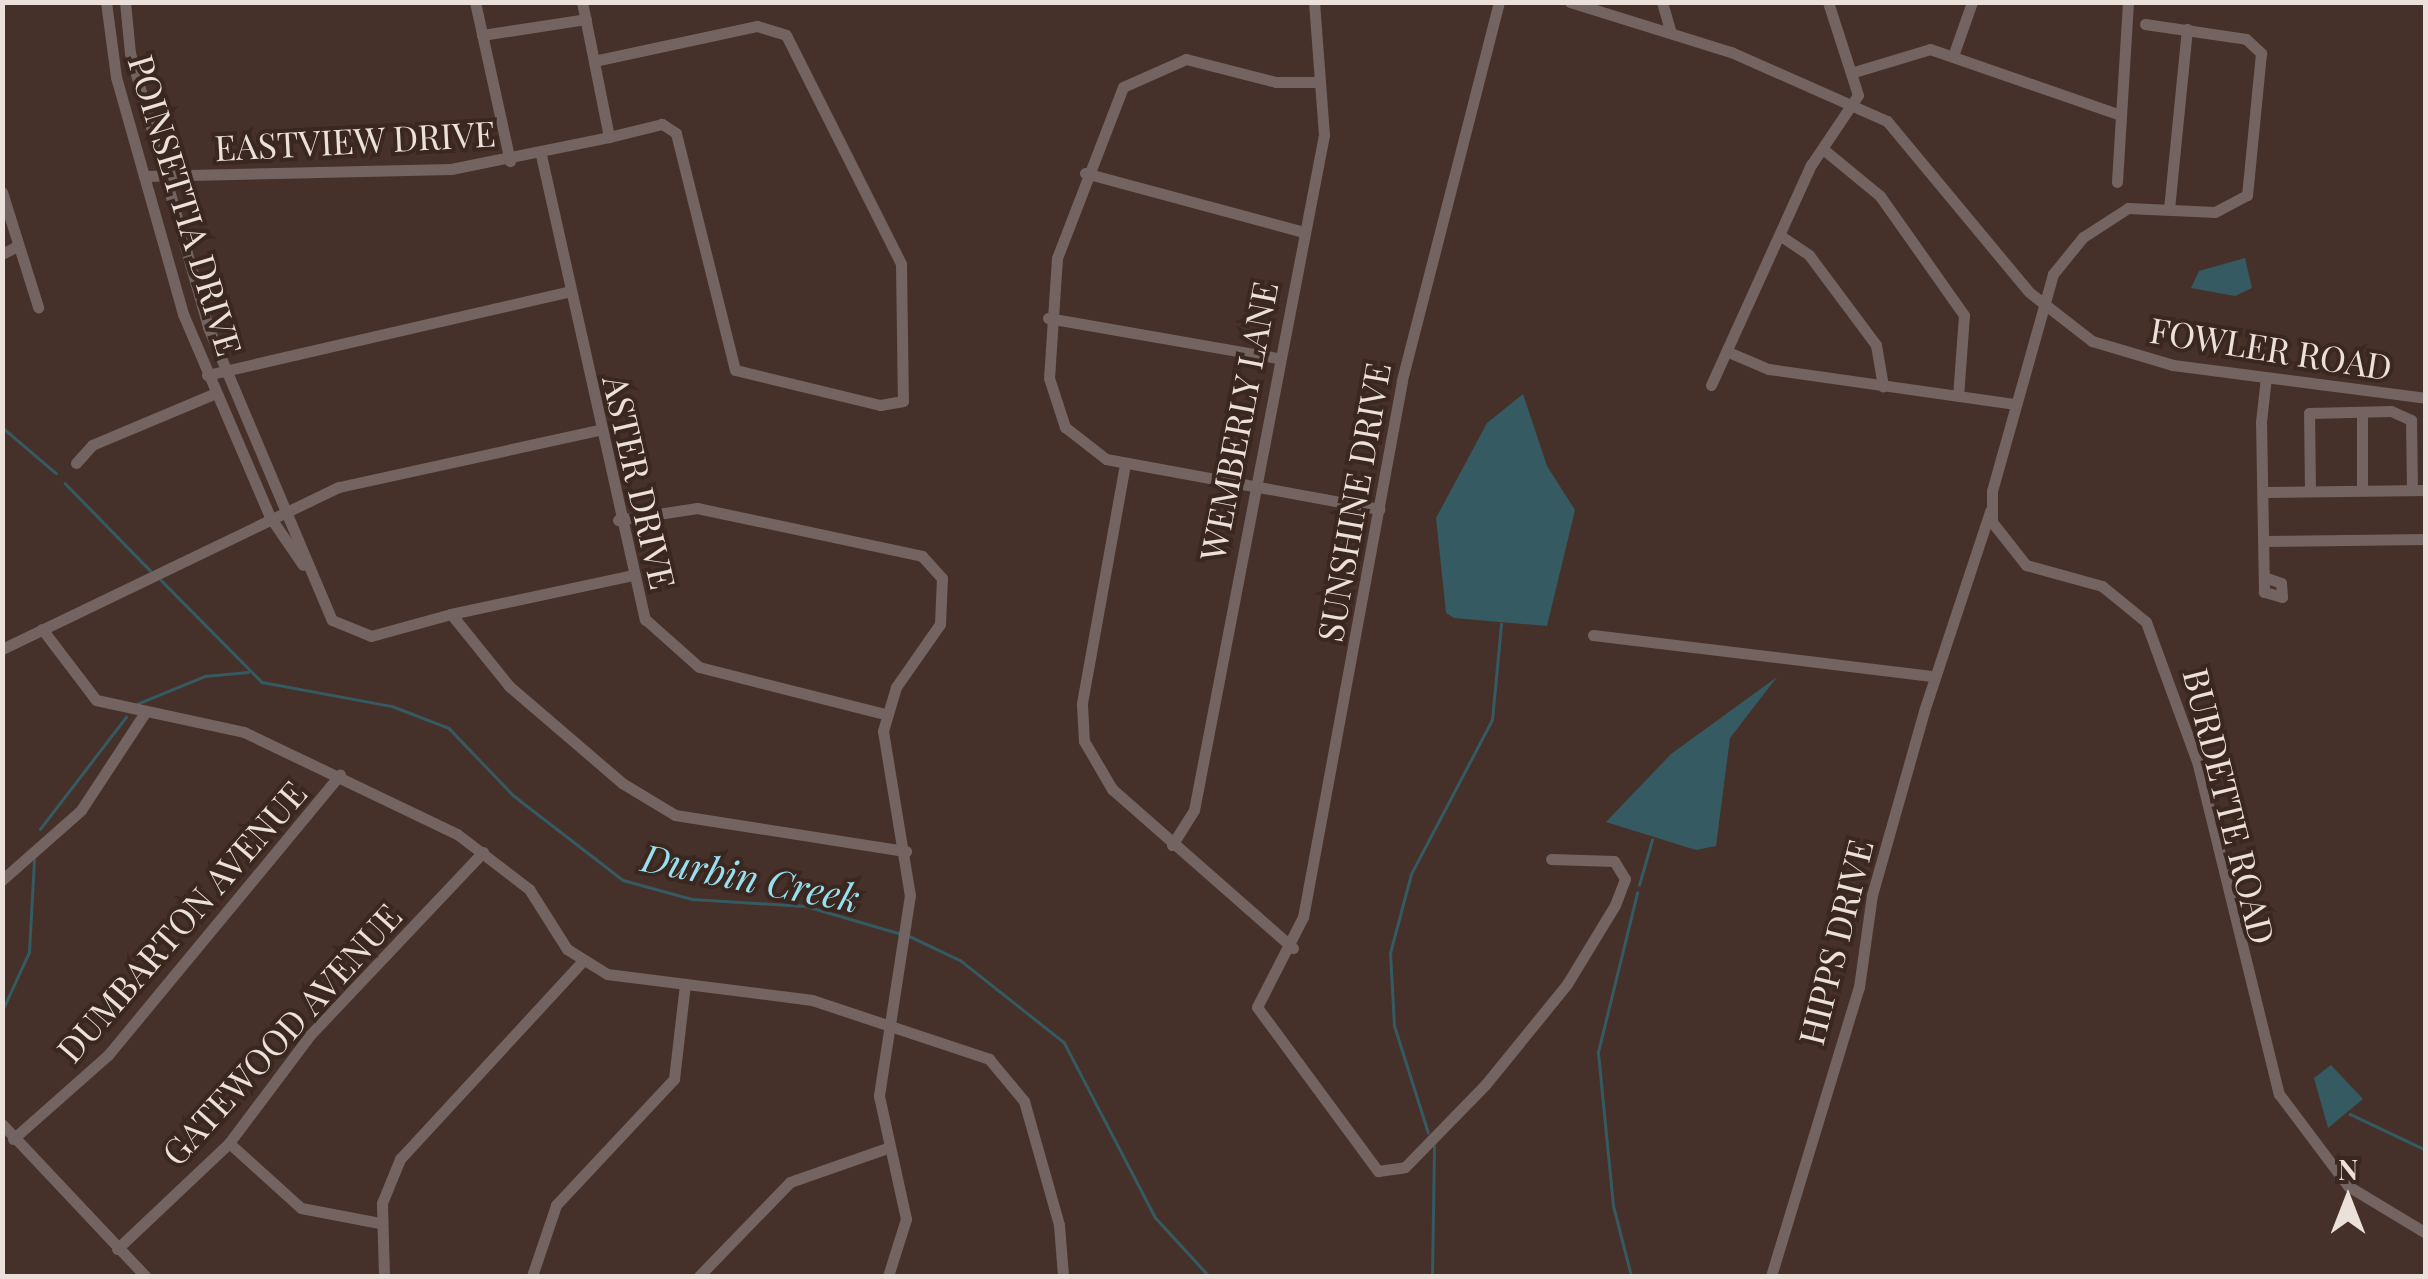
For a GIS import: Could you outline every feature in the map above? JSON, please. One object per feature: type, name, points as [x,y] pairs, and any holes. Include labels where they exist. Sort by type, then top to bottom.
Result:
[{"type":"street","name":"POINSETTIA DRIVE","points":[[106,2],[144,176],[207,375],[270,517],[312,578]]},
{"type":"street","name":"POINSETTIA DRIVE","points":[[125,2],[162,176],[226,369],[288,508],[312,578],[332,620],[354,634],[629,576]]},
{"type":"street","points":[[476,2],[510,160]]},
{"type":"street","points":[[582,2],[609,138]]},
{"type":"street","name":"WEMBERLY LANE","points":[[1172,845],[1194,810],[1277,358],[1324,135],[1314,2]]},
{"type":"street","name":"SUNSHINE DRIVE","points":[[1499,2],[1442,202],[1292,948],[1256,1008],[1367,1160],[1381,1172],[1398,1172],[1555,999],[1623,888],[1614,860],[1551,858]]},
{"type":"street","name":"FOWLER ROAD","points":[[1570,2],[1670,30],[1855,103],[1923,156],[2040,304],[2123,352],[2266,377],[2426,398]]},
{"type":"street","points":[[1662,2],[1670,30]]},
{"type":"street","points":[[1712,385],[1733,354],[1781,236],[1823,149],[1855,103],[1854,72],[1828,2]]},
{"type":"street","points":[[1953,56],[1972,2]]},
{"type":"street","points":[[2117,182],[2128,2]]},
{"type":"street","points":[[482,35],[586,19]]},
{"type":"street","points":[[1990,511],[2040,304],[2083,237],[2128,208],[2230,210],[2247,196],[2260,85],[2254,44],[2145,24]]},
{"type":"street","name":"EASTVIEW DRIVE","points":[[144,176],[421,172],[541,156],[662,124],[676,133],[735,370],[880,405],[903,401],[902,264],[786,36],[757,26],[594,61]]},
{"type":"street","points":[[2169,209],[2186,30]]},
{"type":"street","points":[[1854,72],[1919,48],[1953,56],[2122,115]]},
{"type":"street","points":[[1320,82],[1276,82],[1198,60],[1149,68],[1115,98],[1085,173],[1048,318],[1061,419],[1084,448],[1125,464],[1380,509]]},
{"type":"street","points":[[1823,149],[1880,196],[1964,315],[1958,396]]},
{"type":"street","name":"ASTER DRIVE","points":[[541,156],[629,576],[652,629],[690,662],[885,714]]},
{"type":"street","points":[[1085,173],[1303,232]]},
{"type":"street","points":[[2,192],[38,307]]},
{"type":"street","points":[[1781,236],[1810,254],[1876,345],[1884,386]]},
{"type":"street","points":[[2,254],[17,246]]},
{"type":"street","points":[[207,375],[570,291]]},
{"type":"street","points":[[1048,318],[1277,358]]},
{"type":"street","points":[[1733,354],[1769,369],[2016,404]]},
{"type":"street","points":[[2264,577],[2266,377]]},
{"type":"street","points":[[76,463],[92,445],[216,393]]},
{"type":"street","points":[[2263,492],[2419,490],[2411,420],[2362,412],[2309,413],[2310,491]]},
{"type":"street","points":[[2362,412],[2362,490]]},
{"type":"street","points":[[2,649],[288,508],[385,472],[598,430]]},
{"type":"street","points":[[1125,464],[1081,726],[1104,779],[1172,845],[1292,948]]},
{"type":"street","points":[[618,520],[697,508],[927,558],[942,578],[945,609],[885,714],[906,850],[908,928],[879,1096],[906,1228],[888,1276]]},
{"type":"street","name":"HIPPS DRIVE","points":[[1771,1276],[1859,987],[1872,895],[1934,676],[1990,511]]},
{"type":"street","name":"BURDETTE ROAD","points":[[1990,511],[2017,559],[2116,593],[2146,622],[2198,761],[2279,1094],[2348,1186],[2426,1233]]},
{"type":"street","points":[[2264,541],[2426,539]]},
{"type":"street","points":[[451,614],[509,686],[658,808],[744,832],[906,850]]},
{"type":"street","points":[[42,628],[88,696],[144,714],[244,732],[340,775],[484,852],[536,895],[582,962],[628,980],[782,994],[890,1022],[977,1052],[1016,1086],[1059,1225],[1062,1276]]},
{"type":"street","points":[[1593,635],[1934,676]]},
{"type":"street","points":[[2,880],[81,810],[144,714]]},
{"type":"street","name":"DUMBARTON AVENUE","points":[[13,1139],[108,1054],[340,775]]},
{"type":"street","name":"GATEWOOD AVENUE","points":[[117,1249],[229,1143],[310,1036],[484,852]]},
{"type":"street","points":[[384,1276],[380,1224],[406,1150],[582,962]]},
{"type":"street","points":[[532,1276],[556,1205],[674,1079],[685,984]]},
{"type":"street","points":[[2,1124],[145,1276]]},
{"type":"street","points":[[229,1143],[301,1208],[380,1224]]},
{"type":"street","points":[[699,1276],[790,1182],[887,1148]]},
{"type":"water","points":[[2245,258],[2252,288],[2235,296],[2191,288],[2199,271]]},
{"type":"water","points":[[1523,394],[1547,466],[1575,510],[1547,626],[1454,618],[1446,613],[1436,518],[1487,423]]},
{"type":"water","points":[[1777,677],[1730,738],[1716,846],[1696,850],[1606,822],[1671,754]]},
{"type":"water","points":[[2331,1065],[2363,1099],[2328,1128],[2314,1078]]},
{"type":"waterway","name":"Durbin Creek","points":[[2,427],[56,473]]},
{"type":"waterway","name":"Durbin Creek","points":[[65,483],[150,570]]},
{"type":"waterway","name":"Durbin Creek","points":[[161,580],[262,682],[392,706],[449,728],[513,795],[623,880],[692,899],[806,906],[902,934]]},
{"type":"waterway","points":[[1428,1133],[1394,1026],[1390,953],[1411,874],[1492,720],[1501,624]]},
{"type":"waterway","points":[[137,704],[205,676],[248,672]]},
{"type":"waterway","points":[[40,829],[126,717]]},
{"type":"waterway","points":[[1639,885],[1652,840]]},
{"type":"waterway","points":[[2,1011],[29,952],[34,860]]},
{"type":"waterway","points":[[1631,1276],[1613,1206],[1598,1052],[1637,893]]},
{"type":"waterway","name":"Durbin Creek","points":[[909,936],[960,960],[1064,1042],[1155,1217],[1209,1276]]},
{"type":"waterway","points":[[2350,1114],[2426,1150]]},
{"type":"waterway","points":[[1432,1276],[1434,1147]]}]
